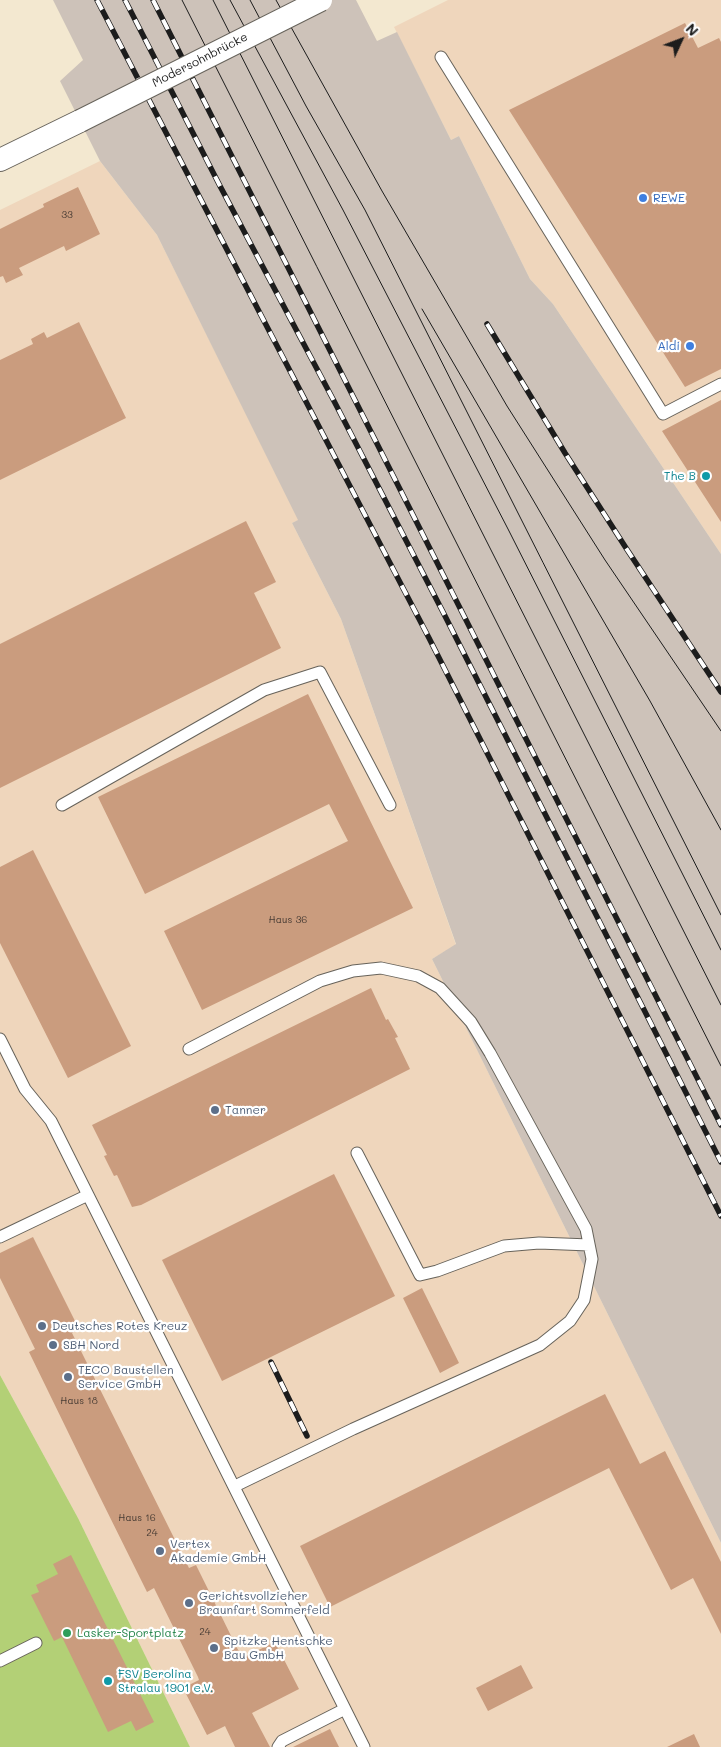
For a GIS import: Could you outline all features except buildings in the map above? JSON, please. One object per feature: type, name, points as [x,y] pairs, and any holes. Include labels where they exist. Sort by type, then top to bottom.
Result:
[{"type":"street","name":"Modersohnbrücke","points":[[0,160],[321,0]]},
{"type":"lane","points":[[441,57],[663,414],[721,384]]},
{"type":"lane","points":[[62,805],[264,690],[320,672],[390,805]]},
{"type":"lane","points":[[189,1049],[320,981],[353,971],[381,968],[418,976],[440,988],[471,1022],[513,1092],[586,1229],[592,1259],[584,1300],[570,1321],[540,1346],[353,1429],[235,1486]]},
{"type":"lane","points":[[0,1039],[25,1089],[51,1121],[364,1747]]},
{"type":"lane","points":[[358,1153],[420,1275],[437,1271],[504,1246],[539,1243],[589,1245]]},
{"type":"lane","points":[[0,1237],[88,1195]]},
{"type":"lane","points":[[0,1661],[36,1642]]},
{"type":"lane","points":[[278,1747],[282,1740],[345,1709]]},
{"type":"shaded area","points":[[53,0],[356,0],[377,41],[397,32],[451,140],[459,136],[530,279],[553,304],[721,554],[721,1543],[432,959],[456,944],[341,619],[292,523],[298,520],[157,235],[100,161],[60,81],[83,60]]},
{"type":"shaded area","points":[[448,0],[721,0],[721,554],[553,304],[530,279],[459,136],[451,140],[394,27]]},
{"type":"shaded area","points":[[100,161],[157,235],[299,520],[292,523],[341,619],[456,945],[432,959],[721,1543],[721,1747],[190,1747],[78,1518],[0,1375],[0,210]]},
{"type":"green space","name":"Lasker-Sportplatz","points":[[0,1375],[78,1518],[190,1747],[0,1747]]},
{"type":"tram line","points":[[182,0],[721,1066]]},
{"type":"tram line","points":[[213,0],[721,1005]]},
{"type":"tram line","points":[[230,0],[343,210],[508,529],[721,950]]},
{"type":"tram line","points":[[250,0],[306,106],[365,210],[721,915]]},
{"type":"tram line","points":[[276,0],[382,191],[507,406],[605,560],[721,731]]},
{"type":"tram line","points":[[422,309],[650,701],[721,830]]},
{"type":"railway","points":[[97,0],[429,638],[721,1216]]},
{"type":"railway","points":[[125,0],[443,612],[721,1162]]},
{"type":"railway","points":[[153,0],[721,1125]]},
{"type":"railway","points":[[487,324],[565,453],[721,692]]},
{"type":"railway","points":[[271,1362],[307,1436]]},
{"type":"place","name":"REWE","points":[[643,198]]},
{"type":"place","name":"Aldi","points":[[690,346]]},
{"type":"place","name":"The B","points":[[706,476]]},
{"type":"place","name":"Tanner","points":[[215,1110]]},
{"type":"place","name":"Deutsches Rotes Kreuz","points":[[42,1326]]},
{"type":"place","name":"SBH Nord","points":[[53,1345]]},
{"type":"place","name":"TECO Baustellen Service GmbH","points":[[68,1377]]},
{"type":"place","name":"Vertex Akademie GmbH","points":[[160,1551]]},
{"type":"place","name":"Gerichtsvollzieher Braunfart Sommerfeld","points":[[189,1603]]},
{"type":"place","name":"Lasker-Sportplatz","points":[[67,1633]]},
{"type":"place","name":"Spitzke Hentschke Bau GmbH","points":[[214,1648]]},
{"type":"place","name":"FSV Berolina Stralau 1901 e.V.","points":[[108,1681]]}]
